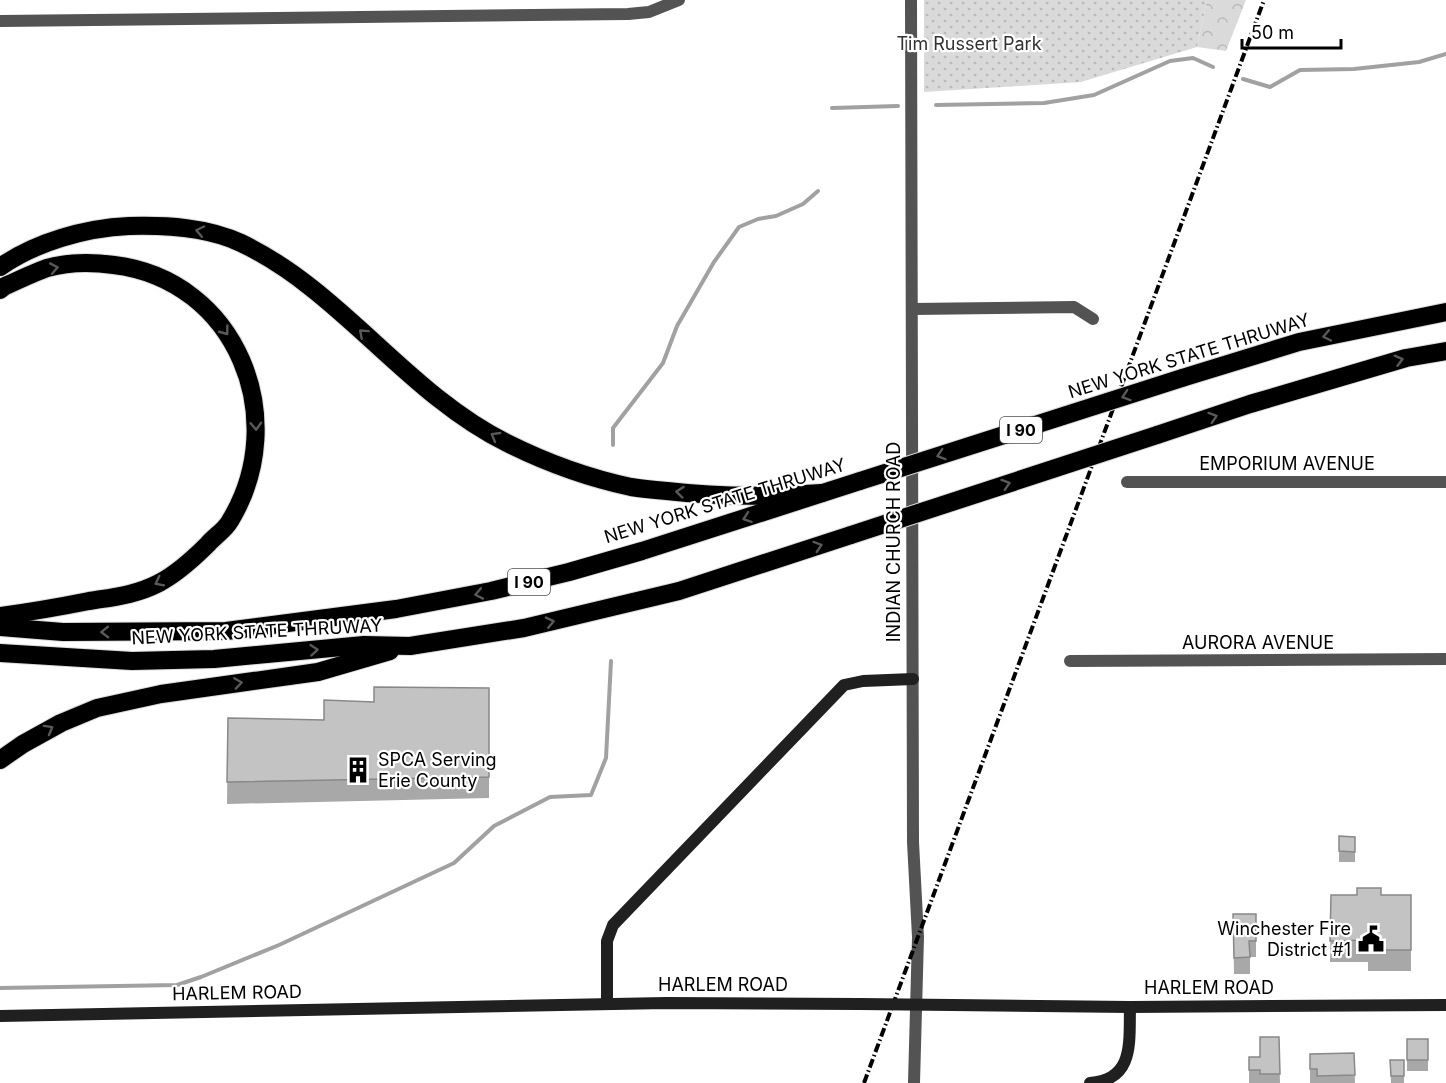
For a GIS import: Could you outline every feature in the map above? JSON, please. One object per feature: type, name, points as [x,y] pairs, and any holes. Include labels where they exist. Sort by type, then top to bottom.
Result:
[{"type":"highway","points":[[0,267],[40,246],[80,233],[118,226],[155,225],[199,230],[240,242],[280,265],[329,304],[429,392],[468,420],[516,447],[591,477],[633,487],[740,496],[822,493]]},
{"type":"highway","points":[[0,290],[48,268],[91,262],[132,267],[176,283],[208,310],[231,339],[246,369],[255,409],[256,445],[249,482],[229,523],[190,563],[159,583],[126,596],[0,616]]},
{"type":"highway","name":"NEW YORK STATE THRUWAY","points":[[0,627],[63,633],[226,631],[396,609],[491,591],[569,572],[711,530],[1299,342],[1446,312]]},
{"type":"highway","name":"NEW YORK STATE THRUWAY","points":[[0,653],[132,661],[214,659],[364,645],[410,646],[524,628],[679,591],[1250,404],[1406,358],[1446,351]]},
{"type":"highway","points":[[0,760],[61,723],[97,708],[161,694],[318,672],[410,646]]},
{"type":"main road","points":[[608,1004],[607,940],[614,925],[844,685],[863,681],[913,679]]},
{"type":"main road","name":"HARLEM ROAD","points":[[0,1016],[608,1004],[1446,1005]]},
{"type":"main road","points":[[1090,1083],[1101,1082],[1116,1076],[1124,1065],[1129,1045],[1130,1006]]},
{"type":"street","points":[[0,21],[628,14],[649,12],[679,0]]},
{"type":"street","name":"INDIAN CHURCH ROAD","points":[[911,0],[913,842],[918,937],[914,1083]]},
{"type":"street","points":[[912,309],[1074,308],[1094,319]]},
{"type":"street","name":"EMPORIUM AVENUE","points":[[1127,482],[1446,482]]},
{"type":"street","name":"AURORA AVENUE","points":[[1070,662],[1446,660]]},
{"type":"green space","name":"Tim Russert Park","points":[[924,0],[1207,0],[1197,47],[1081,82],[924,92]]},
{"type":"green space","points":[[1207,0],[1246,0],[1226,51],[1197,47]]},
{"type":"building","name":"SPCA Serving Erie County","points":[[374,687],[489,688],[489,777],[227,782],[228,718],[324,720],[324,700],[374,702]]},
{"type":"building","points":[[1339,836],[1355,837],[1355,852],[1339,851]]},
{"type":"building","points":[[1357,888],[1381,888],[1381,895],[1411,895],[1411,950],[1368,950],[1368,940],[1330,941],[1331,895],[1357,895]]},
{"type":"building","points":[[1233,914],[1256,914],[1256,941],[1249,941],[1250,957],[1234,958]]},
{"type":"building","points":[[1260,1037],[1279,1037],[1280,1074],[1260,1074],[1260,1070],[1249,1070],[1249,1057],[1260,1057]]},
{"type":"building","points":[[1407,1039],[1428,1039],[1428,1060],[1407,1060]]},
{"type":"building","points":[[1354,1053],[1355,1075],[1317,1076],[1317,1069],[1310,1069],[1310,1054]]},
{"type":"building","points":[[1390,1060],[1404,1060],[1404,1076],[1391,1076]]},
{"type":"waterway","points":[[1243,79],[1270,87],[1300,70],[1354,69],[1419,62],[1446,54]]},
{"type":"waterway","points":[[936,105],[1044,103],[1094,95],[1170,61],[1193,58],[1213,67]]},
{"type":"waterway","points":[[832,108],[898,106]]},
{"type":"waterway","points":[[613,445],[613,428],[663,363],[677,326],[714,262],[739,227],[758,219],[776,216],[803,204],[818,191]]},
{"type":"waterway","points":[[0,988],[177,985],[279,945],[454,863],[494,826],[550,797],[591,795],[606,758],[611,661]]},
{"type":"railway","points":[[864,1083],[1264,0]]},
{"type":"place","name":"SPCA Serving Erie County","points":[[358,770]]},
{"type":"place","name":"Winchester Fire District #1","points":[[1371,939]]}]
